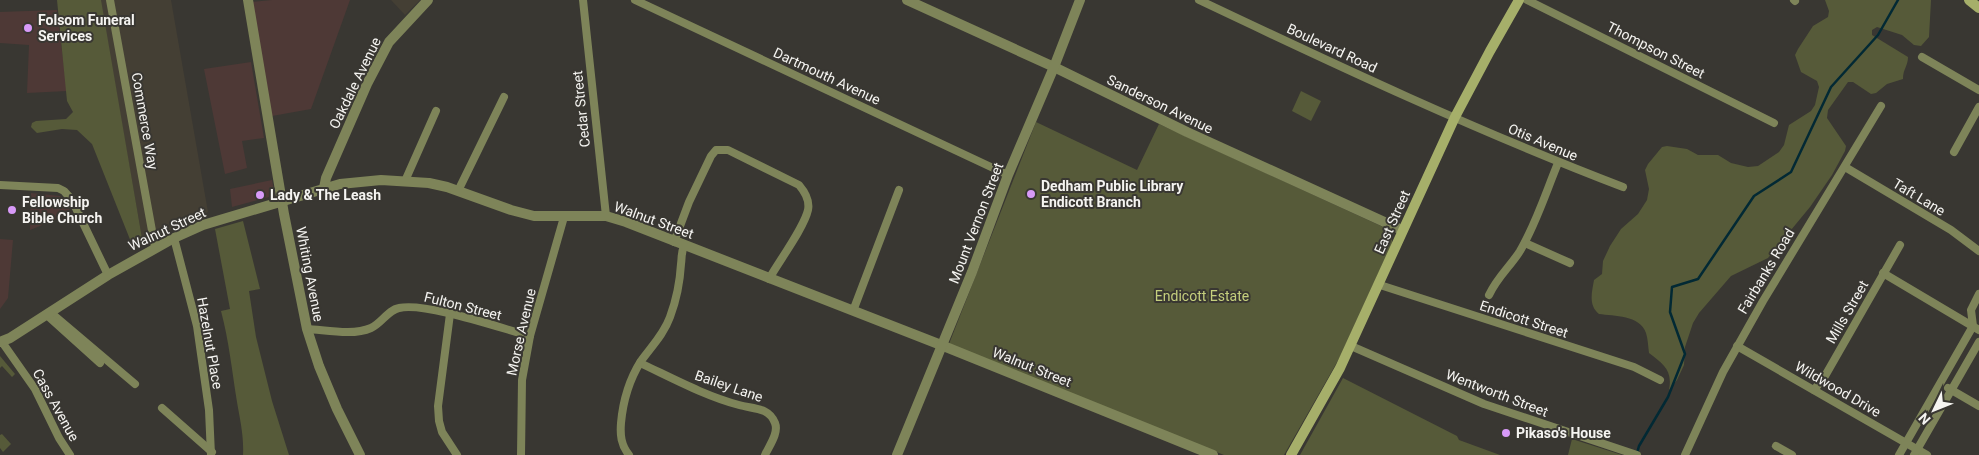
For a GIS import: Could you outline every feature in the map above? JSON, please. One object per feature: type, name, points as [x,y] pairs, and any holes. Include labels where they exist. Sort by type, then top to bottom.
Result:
[{"type":"main road","name":"East Street","points":[[1291,455],[1351,346],[1380,285],[1402,230],[1455,117],[1520,0]]},
{"type":"main road","points":[[1969,0],[1979,8]]},
{"type":"street","name":"Commerce Way","points":[[110,0],[155,247]]},
{"type":"street","name":"Whiting Avenue","points":[[248,0],[282,202],[307,329],[319,366],[337,409],[360,455]]},
{"type":"street","name":"Oakdale Avenue","points":[[324,188],[326,178],[367,84],[389,42],[428,0]]},
{"type":"street","name":"Cedar Street","points":[[583,0],[606,216]]},
{"type":"street","name":"Dartmouth Avenue","points":[[635,0],[1008,175]]},
{"type":"street","name":"Sanderson Avenue","points":[[907,0],[1054,67],[1187,132],[1402,230]]},
{"type":"street","name":"Mount Vernon Street","points":[[897,455],[1080,0]]},
{"type":"street","name":"Boulevard Road","points":[[1200,0],[1323,59],[1455,117]]},
{"type":"street","name":"Thompson Street","points":[[1527,0],[1774,123]]},
{"type":"street","points":[[1922,57],[1979,90]]},
{"type":"street","points":[[458,191],[504,97]]},
{"type":"street","name":"Fairbanks Road","points":[[1685,455],[1737,346],[1792,251],[1881,106]]},
{"type":"street","points":[[1954,152],[1979,107]]},
{"type":"street","points":[[404,181],[436,111]]},
{"type":"street","name":"Otis Avenue","points":[[1455,117],[1558,163],[1623,187]]},
{"type":"street","points":[[629,455],[621,443],[622,411],[628,385],[640,363],[669,320],[682,263],[679,244],[689,202],[711,156],[716,150],[728,150],[799,185],[806,194],[808,210],[800,229],[769,279]]},
{"type":"street","points":[[1489,295],[1499,276],[1518,254],[1524,243],[1558,163]]},
{"type":"street","name":"Taft Lane","points":[[1845,167],[1951,230],[1979,251]]},
{"type":"street","name":"Walnut Street","points":[[1,342],[155,247],[215,221],[324,188],[354,182],[404,181],[438,185],[534,216],[606,216],[941,345],[1213,455]]},
{"type":"street","points":[[0,185],[64,190],[72,200],[108,275]]},
{"type":"street","points":[[852,311],[899,190]]},
{"type":"street","name":"Morse Avenue","points":[[521,455],[522,380],[530,336],[564,217]]},
{"type":"street","name":"Hazelnut Place","points":[[174,238],[197,326],[209,410],[212,453]]},
{"type":"street","points":[[1524,243],[1570,263]]},
{"type":"street","name":"Mills Street","points":[[1814,390],[1825,376],[1900,245]]},
{"type":"street","points":[[1883,274],[1976,328]]},
{"type":"street","name":"Endicott Street","points":[[1380,285],[1634,367],[1660,380]]},
{"type":"street","points":[[1900,455],[1941,383],[1976,328],[1972,310],[1979,294]]},
{"type":"street","name":"Fulton Street","points":[[307,329],[350,332],[372,328],[393,310],[412,307],[450,314],[530,336]]},
{"type":"street","points":[[48,314],[100,363]]},
{"type":"street","points":[[48,314],[135,384]]},
{"type":"street","points":[[450,314],[438,406],[442,432],[457,455]]},
{"type":"street","name":"Cass Avenue","points":[[1,342],[35,389],[59,438],[70,455]]},
{"type":"street","points":[[1915,452],[1979,342]]},
{"type":"street","name":"Wentworth Street","points":[[1351,346],[1477,401],[1636,454]]},
{"type":"street","name":"Wildwood Drive","points":[[1737,346],[1906,443],[1915,452],[1926,455]]},
{"type":"street","name":"Bailey Lane","points":[[640,363],[739,406],[761,409],[770,415],[776,427],[774,437],[765,455]]},
{"type":"street","points":[[1941,383],[1979,406]]},
{"type":"street","points":[[162,408],[212,453]]},
{"type":"street","points":[[1776,446],[1792,455]]},
{"type":"shaded area","points":[[100,0],[171,0],[208,212],[143,244]]},
{"type":"shaded area","points":[[272,0],[350,0],[311,109],[272,116],[251,2]]},
{"type":"shaded area","points":[[391,0],[420,0],[405,15]]},
{"type":"shaded area","points":[[57,10],[67,91],[27,93],[29,45],[0,43],[0,12]]},
{"type":"shaded area","points":[[251,62],[264,138],[242,141],[247,168],[225,174],[204,69]]},
{"type":"shaded area","points":[[272,180],[274,190],[269,197],[232,207],[230,189]]},
{"type":"shaded area","points":[[31,193],[60,196],[72,213],[30,230]]},
{"type":"shaded area","points":[[0,239],[13,240],[8,298],[0,309]]},
{"type":"green space","points":[[57,0],[101,0],[143,244],[133,247],[92,144],[77,130],[62,129],[37,133],[31,127],[32,123],[36,121],[66,119],[73,112],[67,101]]},
{"type":"green space","points":[[1825,0],[1931,0],[1929,37],[1921,46],[1914,45],[1902,35],[1877,27],[1872,30],[1872,35],[1908,57],[1903,79],[1887,84],[1876,93],[1871,94],[1853,82],[1848,82],[1828,110],[1827,118],[1846,146],[1832,175],[1810,207],[1768,258],[1731,276],[1699,313],[1693,323],[1685,347],[1684,365],[1677,380],[1669,390],[1670,377],[1668,372],[1663,364],[1649,353],[1647,335],[1643,327],[1626,318],[1599,314],[1593,307],[1592,289],[1594,280],[1602,274],[1603,261],[1621,229],[1638,214],[1647,200],[1649,189],[1645,170],[1662,147],[1687,149],[1698,155],[1718,155],[1731,163],[1748,167],[1758,166],[1779,152],[1784,145],[1789,125],[1811,111],[1815,105],[1819,87],[1817,81],[1801,72],[1795,55],[1813,26],[1828,17],[1829,11]]},
{"type":"green space","points":[[1301,91],[1321,101],[1311,121],[1292,111]]},
{"type":"green space","name":"Endicott Estate","points":[[1036,122],[1137,170],[1159,124],[1392,231],[1392,243],[1340,357],[1284,455],[1224,455],[949,344]]},
{"type":"green space","points":[[243,221],[260,289],[249,291],[256,337],[272,401],[289,455],[243,455],[242,428],[221,311],[230,309],[215,229]]},
{"type":"green space","points":[[0,356],[15,374],[12,377],[2,366],[0,368]]},
{"type":"green space","points":[[1343,378],[1457,436],[1459,440],[1500,455],[1300,455]]},
{"type":"green space","points":[[2,434],[11,444],[3,452],[0,448],[0,435]]},
{"type":"green space","points":[[1572,439],[1622,455],[1568,455]]},
{"type":"waterway","points":[[1637,453],[1639,446],[1668,397],[1685,354],[1670,312],[1672,287],[1698,279],[1754,196],[1791,172],[1831,87],[1878,35],[1898,0]]},
{"type":"place","name":"Folsom Funeral Services","points":[[28,28]]},
{"type":"place","name":"Dedham Public Library Endicott Branch","points":[[1031,194]]},
{"type":"place","name":"Lady & The Leash","points":[[260,195]]},
{"type":"place","name":"Fellowship Bible Church","points":[[12,210]]},
{"type":"place","name":"Pikaso's House","points":[[1506,433]]}]
